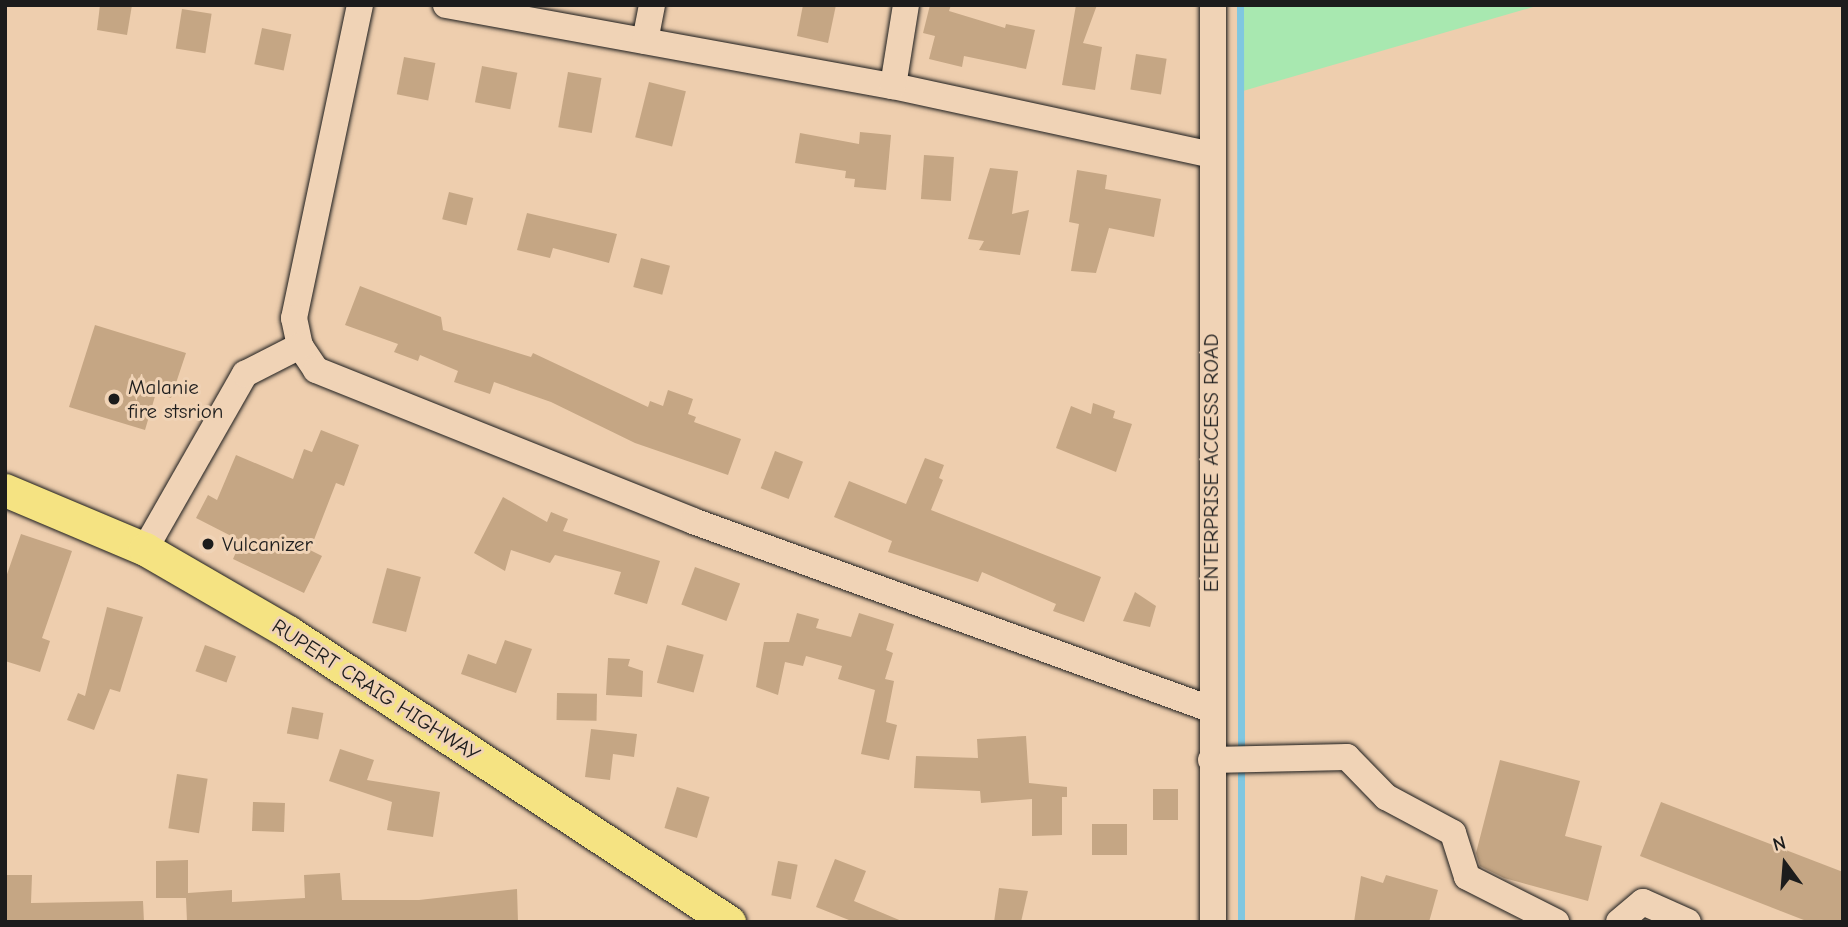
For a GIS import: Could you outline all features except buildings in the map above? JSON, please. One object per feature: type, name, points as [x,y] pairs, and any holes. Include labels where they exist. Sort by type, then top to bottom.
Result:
[{"type":"main road","name":"RUPERT CRAIG HIGHWAY","points":[[5,490],[145,549],[288,632],[729,922]]},
{"type":"street","points":[[360,5],[294,318],[300,346],[316,370],[615,490],[1210,709]]},
{"type":"street","points":[[446,5],[893,86],[1212,155]]},
{"type":"street","points":[[645,41],[652,5]]},
{"type":"street","points":[[893,86],[906,5]]},
{"type":"street","name":"ENTERPRISE ACCESS ROAD","points":[[1213,5],[1210,709],[1213,922]]},
{"type":"street","points":[[145,549],[245,374],[300,346]]},
{"type":"street","points":[[1211,760],[1347,757],[1385,797],[1453,833],[1467,877],[1556,922]]},
{"type":"street","points":[[1619,922],[1643,902],[1688,922]]},
{"type":"green space","points":[[1242,5],[1540,5],[1243,91]]},
{"type":"waterway","points":[[1240,5],[1241,753]]},
{"type":"waterway","points":[[1241,765],[1241,922]]},
{"type":"place","name":"Malanie fire stsrion","points":[[114,399]]},
{"type":"place","name":"Vulcanizer","points":[[208,544]]}]
